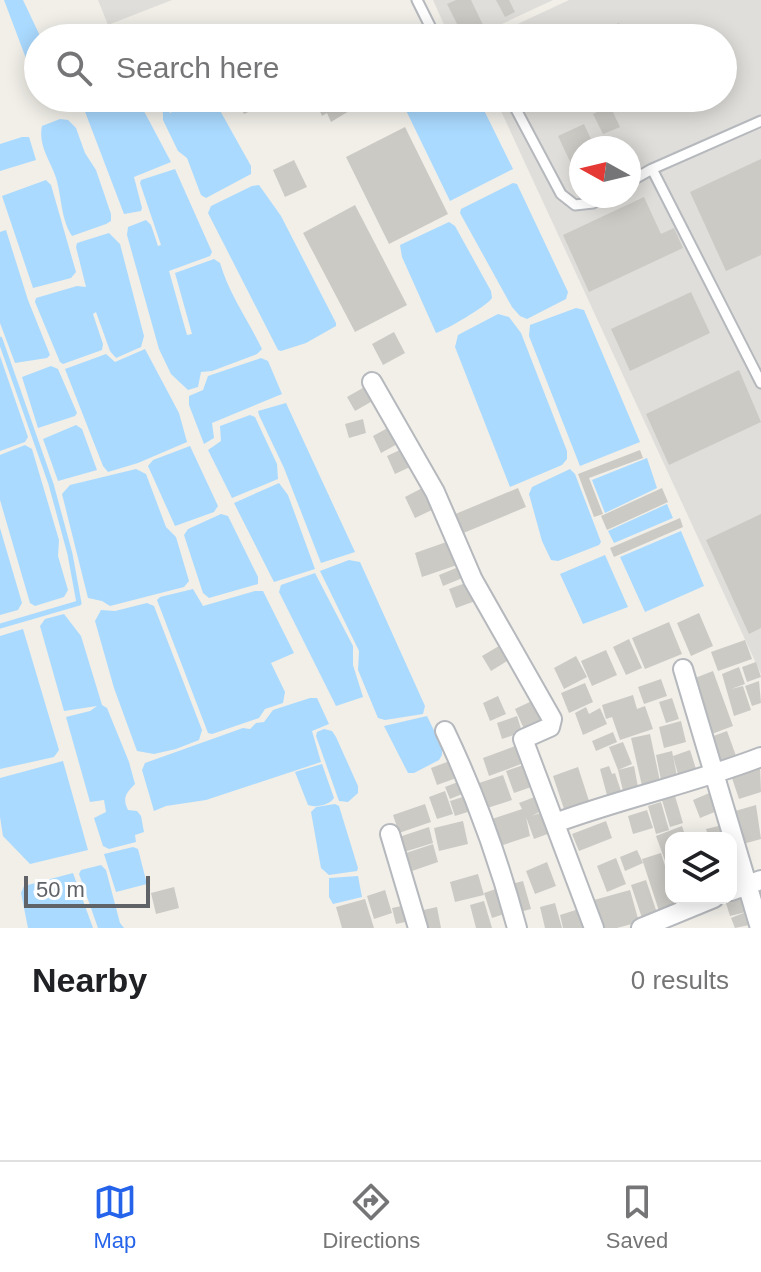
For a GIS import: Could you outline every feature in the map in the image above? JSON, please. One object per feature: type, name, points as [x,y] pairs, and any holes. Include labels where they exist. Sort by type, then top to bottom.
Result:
[{"type":"street","points":[[372,382],[435,492],[473,580],[552,719],[550,727],[523,739],[594,928]]},
{"type":"street","points":[[683,669],[760,928]]},
{"type":"street","points":[[445,731],[460,761],[490,843],[517,928]]},
{"type":"street","points":[[555,823],[599,807],[716,774],[761,757]]},
{"type":"street","points":[[390,834],[418,928]]},
{"type":"street","points":[[641,928],[699,904]]},
{"type":"lane","points":[[417,0],[429,24]]},
{"type":"lane","points":[[517,112],[561,194],[569,200]]},
{"type":"lane","points":[[641,175],[761,121]]},
{"type":"lane","points":[[652,169],[761,383]]},
{"type":"shaded area","points":[[98,0],[172,0],[111,24],[108,24]]},
{"type":"shaded area","points":[[433,0],[553,0],[502,24],[444,24]]},
{"type":"shaded area","points":[[569,0],[761,0],[761,674],[501,112],[737,112],[737,24],[518,24]]},
{"type":"water","points":[[4,0],[23,0],[34,24],[24,24],[24,53]]},
{"type":"water","points":[[85,112],[144,112],[171,162],[134,177],[142,208],[141,211],[124,214]]},
{"type":"water","points":[[221,112],[251,166],[251,174],[206,198],[201,195],[187,158],[178,151],[163,120],[163,113]]},
{"type":"water","points":[[407,112],[485,112],[513,169],[450,201]]},
{"type":"water","points":[[60,119],[68,120],[76,128],[85,153],[96,170],[111,214],[111,221],[106,224],[72,236],[65,222],[57,182],[42,139],[42,126]]},
{"type":"water","points":[[29,137],[36,160],[0,171],[0,144]]},
{"type":"water","points":[[175,169],[212,252],[210,256],[169,271],[187,335],[192,334],[175,273],[214,259],[220,263],[262,349],[257,354],[212,371],[201,372],[198,387],[188,390],[171,374],[159,349],[127,235],[128,227],[146,220],[151,225],[158,246],[161,245],[140,183],[141,180]]},
{"type":"water","points":[[46,180],[51,185],[76,272],[71,278],[33,288],[2,196]]},
{"type":"water","points":[[513,183],[517,184],[568,292],[566,299],[527,319],[512,307],[460,213],[461,209]]},
{"type":"water","points":[[259,185],[281,216],[336,323],[336,326],[306,343],[281,351],[208,213],[211,206]]},
{"type":"water","points":[[449,222],[455,226],[492,298],[436,333],[402,257],[400,245]]},
{"type":"water","points":[[6,230],[28,300],[50,355],[47,358],[15,363],[0,323],[0,232]]},
{"type":"water","points":[[109,233],[120,244],[144,336],[141,347],[116,358],[110,351],[96,312],[93,314],[103,344],[102,350],[63,364],[35,302],[36,298],[77,286],[86,287],[77,243]]},
{"type":"water","points":[[576,308],[584,310],[640,442],[580,466],[529,336],[530,325]]},
{"type":"water","points":[[498,314],[509,317],[521,333],[567,451],[567,459],[562,465],[510,487],[455,347],[458,335]]},
{"type":"water","points":[[145,349],[179,413],[187,442],[108,472],[65,369],[106,354],[115,362]]},
{"type":"water","points":[[0,356],[28,437],[25,442],[0,451]]},
{"type":"water","points":[[261,358],[268,361],[282,394],[212,423],[214,438],[204,444],[189,405],[189,396],[203,390],[208,376]]},
{"type":"water","points":[[51,366],[58,369],[77,413],[38,428],[22,377]]},
{"type":"water","points":[[286,403],[355,552],[321,563],[258,411]]},
{"type":"water","points":[[250,415],[255,417],[277,464],[278,479],[232,498],[208,450],[221,441],[220,426]]},
{"type":"water","points":[[76,425],[82,429],[97,470],[58,481],[43,439]]},
{"type":"water","points":[[25,445],[32,449],[59,540],[58,556],[68,590],[64,597],[35,606],[30,603],[0,500],[0,455]]},
{"type":"water","points":[[190,446],[218,506],[214,512],[175,526],[148,466],[153,460]]},
{"type":"water","points":[[647,458],[657,488],[605,513],[592,480]]},
{"type":"water","points":[[136,469],[146,474],[166,527],[176,537],[189,581],[184,587],[110,606],[88,598],[62,494],[70,485]]},
{"type":"water","points":[[570,469],[575,474],[601,542],[558,561],[551,560],[542,541],[529,494],[532,487]]},
{"type":"water","points":[[279,483],[288,495],[315,569],[274,582],[234,503]]},
{"type":"water","points":[[667,504],[673,518],[614,543],[608,531]]},
{"type":"water","points":[[221,514],[228,516],[258,577],[258,584],[209,598],[203,593],[184,535],[188,529]]},
{"type":"water","points":[[0,528],[22,603],[18,610],[0,615]]},
{"type":"water","points":[[681,531],[704,586],[645,612],[620,557]]},
{"type":"water","points":[[605,555],[628,607],[583,624],[560,574]]},
{"type":"water","points":[[349,560],[360,562],[425,706],[423,714],[385,720],[378,718],[358,670],[359,651],[320,571]]},
{"type":"water","points":[[315,573],[353,646],[353,665],[363,697],[336,706],[279,592],[281,585]]},
{"type":"water","points":[[193,589],[203,606],[263,591],[294,653],[271,663],[285,692],[283,703],[265,709],[259,718],[212,734],[208,733],[157,600]]},
{"type":"water","points":[[147,603],[154,606],[202,730],[199,740],[154,754],[137,751],[114,688],[95,621],[101,610],[115,611]]},
{"type":"water","points":[[64,614],[81,636],[102,705],[107,708],[135,784],[127,793],[125,802],[128,810],[137,811],[141,816],[144,832],[135,835],[136,842],[109,849],[103,846],[94,818],[106,812],[104,800],[90,802],[66,717],[97,706],[64,711],[40,626],[45,619]]},
{"type":"water","points":[[23,629],[59,750],[54,757],[0,769],[0,636]]},
{"type":"water","points":[[317,698],[329,724],[312,731],[321,762],[206,800],[166,806],[154,811],[142,770],[145,763],[243,728],[250,729],[256,723],[264,722],[273,710]]},
{"type":"water","points":[[427,716],[442,747],[442,755],[439,760],[408,773],[384,726]]},
{"type":"water","points":[[324,729],[332,731],[336,737],[358,786],[358,793],[348,802],[339,801],[316,736]]},
{"type":"water","points":[[63,761],[88,850],[30,864],[3,836],[0,778]]},
{"type":"water","points":[[322,764],[334,798],[322,805],[308,805],[295,772]]},
{"type":"water","points":[[339,806],[358,868],[357,871],[329,875],[321,868],[311,812],[316,807]]},
{"type":"water","points":[[133,847],[138,849],[147,884],[116,892],[104,854]]},
{"type":"water","points":[[101,865],[106,870],[124,928],[98,928],[79,874],[81,870]]},
{"type":"water","points":[[73,873],[93,928],[28,928],[21,893],[24,886]]},
{"type":"water","points":[[358,876],[362,897],[333,904],[329,897],[329,878]]},
{"type":"building","points":[[456,0],[471,0],[483,24],[457,24],[447,4]]},
{"type":"building","points":[[496,0],[509,0],[515,12],[505,17]]},
{"type":"building","points":[[320,112],[347,112],[331,122],[327,113],[322,116]]},
{"type":"building","points":[[613,112],[620,127],[603,134],[593,114]]},
{"type":"building","points":[[584,124],[590,136],[569,136],[569,159],[558,136]]},
{"type":"building","points":[[405,127],[448,214],[389,244],[346,157]]},
{"type":"building","points":[[761,159],[761,255],[726,271],[690,192]]},
{"type":"building","points":[[294,160],[307,187],[285,197],[273,170]]},
{"type":"building","points":[[644,197],[661,234],[674,228],[683,248],[589,292],[563,235],[621,208],[641,208],[641,198]]},
{"type":"building","points":[[355,205],[407,305],[355,332],[303,233]]},
{"type":"building","points":[[691,292],[710,333],[630,371],[611,329]]},
{"type":"building","points":[[394,332],[405,353],[383,365],[372,344]]},
{"type":"building","points":[[739,370],[761,422],[669,465],[646,414]]},
{"type":"building","points":[[368,385],[376,399],[355,411],[347,397]]},
{"type":"building","points":[[363,419],[366,433],[349,438],[345,424]]},
{"type":"building","points":[[393,425],[401,442],[381,453],[373,436]]},
{"type":"building","points":[[404,448],[412,466],[395,474],[387,456]]},
{"type":"building","points":[[640,450],[643,458],[589,478],[603,514],[594,517],[578,474]]},
{"type":"building","points":[[426,486],[436,508],[415,518],[405,497]]},
{"type":"building","points":[[518,488],[526,507],[461,534],[453,515]]},
{"type":"building","points":[[662,488],[668,502],[607,530],[601,516]]},
{"type":"building","points":[[761,514],[761,628],[749,634],[706,540]]},
{"type":"building","points":[[680,518],[683,527],[614,557],[610,548]]},
{"type":"building","points":[[452,540],[460,564],[422,577],[415,553]]},
{"type":"building","points":[[461,566],[465,577],[443,586],[439,575]]},
{"type":"building","points":[[471,581],[478,600],[456,608],[449,589]]},
{"type":"building","points":[[699,613],[713,646],[691,656],[677,623]]},
{"type":"building","points":[[669,622],[682,654],[645,669],[632,638]]},
{"type":"building","points":[[629,639],[642,668],[626,675],[613,647]]},
{"type":"building","points":[[745,640],[752,659],[718,671],[711,652]]},
{"type":"building","points":[[504,643],[512,658],[491,671],[482,656]]},
{"type":"building","points":[[606,650],[617,675],[592,686],[581,661]]},
{"type":"building","points":[[576,656],[587,677],[564,689],[554,668]]},
{"type":"building","points":[[756,662],[761,677],[747,682],[742,667]]},
{"type":"building","points":[[739,667],[745,684],[731,689],[743,686],[751,710],[734,716],[722,674]]},
{"type":"building","points":[[713,671],[733,726],[709,735],[690,680]]},
{"type":"building","points":[[661,679],[667,696],[644,704],[638,687]]},
{"type":"building","points":[[759,681],[761,703],[752,706],[745,686]]},
{"type":"building","points":[[585,683],[593,702],[569,713],[561,693]]},
{"type":"building","points":[[633,695],[637,709],[645,706],[653,729],[620,740],[612,717],[606,719],[602,705]]},
{"type":"building","points":[[498,696],[506,714],[490,721],[483,703]]},
{"type":"building","points":[[538,698],[548,719],[525,731],[515,709]]},
{"type":"building","points":[[672,698],[679,719],[666,723],[659,702]]},
{"type":"building","points":[[586,707],[589,714],[600,708],[607,724],[583,735],[575,713]]},
{"type":"building","points":[[517,716],[522,732],[502,739],[497,723]]},
{"type":"building","points":[[681,721],[686,742],[664,748],[659,727]]},
{"type":"building","points":[[727,731],[739,764],[719,771],[708,738]]},
{"type":"building","points":[[613,732],[617,742],[596,751],[592,741]]},
{"type":"building","points":[[650,734],[661,786],[643,790],[631,738]]},
{"type":"building","points":[[623,742],[632,764],[618,770],[609,747]]},
{"type":"building","points":[[515,746],[521,764],[489,776],[483,758]]},
{"type":"building","points":[[690,750],[697,772],[679,778],[673,756]]},
{"type":"building","points":[[672,751],[678,781],[662,785],[656,755]]},
{"type":"building","points":[[455,759],[462,776],[437,785],[431,768]]},
{"type":"building","points":[[529,763],[537,785],[514,793],[506,771]]},
{"type":"building","points":[[609,766],[612,774],[615,773],[622,794],[608,799],[600,769]]},
{"type":"building","points":[[634,766],[639,792],[624,795],[618,770]]},
{"type":"building","points":[[760,766],[761,792],[739,799],[731,775]]},
{"type":"building","points":[[578,767],[591,807],[566,815],[553,776]]},
{"type":"building","points":[[503,775],[512,800],[481,810],[473,785]]},
{"type":"building","points":[[463,780],[467,792],[450,799],[445,787]]},
{"type":"building","points":[[445,791],[453,814],[437,819],[429,797]]},
{"type":"building","points":[[714,791],[722,809],[700,818],[693,800]]},
{"type":"building","points":[[469,795],[474,810],[455,816],[450,801]]},
{"type":"building","points":[[537,796],[543,810],[532,816],[545,811],[553,832],[534,839],[526,817],[530,836],[500,846],[492,819],[522,809],[519,803]]},
{"type":"building","points":[[675,796],[683,823],[670,827],[662,800]]},
{"type":"building","points":[[661,802],[669,830],[656,834],[648,806]]},
{"type":"building","points":[[425,804],[431,822],[399,833],[393,815]]},
{"type":"building","points":[[756,805],[761,839],[743,844],[735,811]]},
{"type":"building","points":[[647,810],[653,828],[633,834],[628,816]]},
{"type":"building","points":[[463,821],[468,844],[439,851],[434,828]]},
{"type":"building","points":[[606,821],[612,838],[579,851],[572,834]]},
{"type":"building","points":[[727,824],[729,832],[707,832],[706,829]]},
{"type":"building","points":[[682,826],[684,832],[666,832]]},
{"type":"building","points":[[429,827],[433,843],[404,852],[399,837]]},
{"type":"building","points":[[665,833],[665,861],[656,836]]},
{"type":"building","points":[[433,844],[438,862],[412,871],[406,853]]},
{"type":"building","points":[[637,850],[643,863],[625,871],[620,857]]},
{"type":"building","points":[[661,853],[665,866],[665,904],[677,904],[679,911],[661,917],[642,859]]},
{"type":"building","points":[[616,858],[626,884],[607,892],[597,866]]},
{"type":"building","points":[[547,862],[556,886],[535,894],[526,871]]},
{"type":"building","points":[[478,874],[484,895],[455,902],[450,882]]},
{"type":"building","points":[[646,880],[659,919],[644,924],[631,885]]},
{"type":"building","points":[[523,881],[531,909],[516,913],[508,885]]},
{"type":"building","points":[[174,887],[179,908],[156,914],[151,893]]},
{"type":"building","points":[[502,887],[510,912],[492,918],[484,893]]},
{"type":"building","points":[[385,890],[392,913],[374,919],[367,896]]},
{"type":"building","points":[[630,890],[639,922],[617,928],[602,928],[594,900]]},
{"type":"building","points":[[744,895],[754,924],[735,928],[731,918],[746,912],[730,916],[726,904],[737,904],[737,897]]},
{"type":"building","points":[[365,899],[374,928],[342,928],[336,907]]},
{"type":"building","points":[[484,901],[492,928],[476,928],[470,905]]},
{"type":"building","points":[[555,903],[562,928],[545,928],[540,907]]},
{"type":"building","points":[[411,904],[414,920],[396,924],[392,908]]},
{"type":"building","points":[[437,907],[441,928],[422,928],[419,911]]},
{"type":"building","points":[[582,908],[587,928],[563,928],[560,915]]},
{"type":"waterway","points":[[0,339],[51,484],[70,554],[79,603],[0,626]]}]
